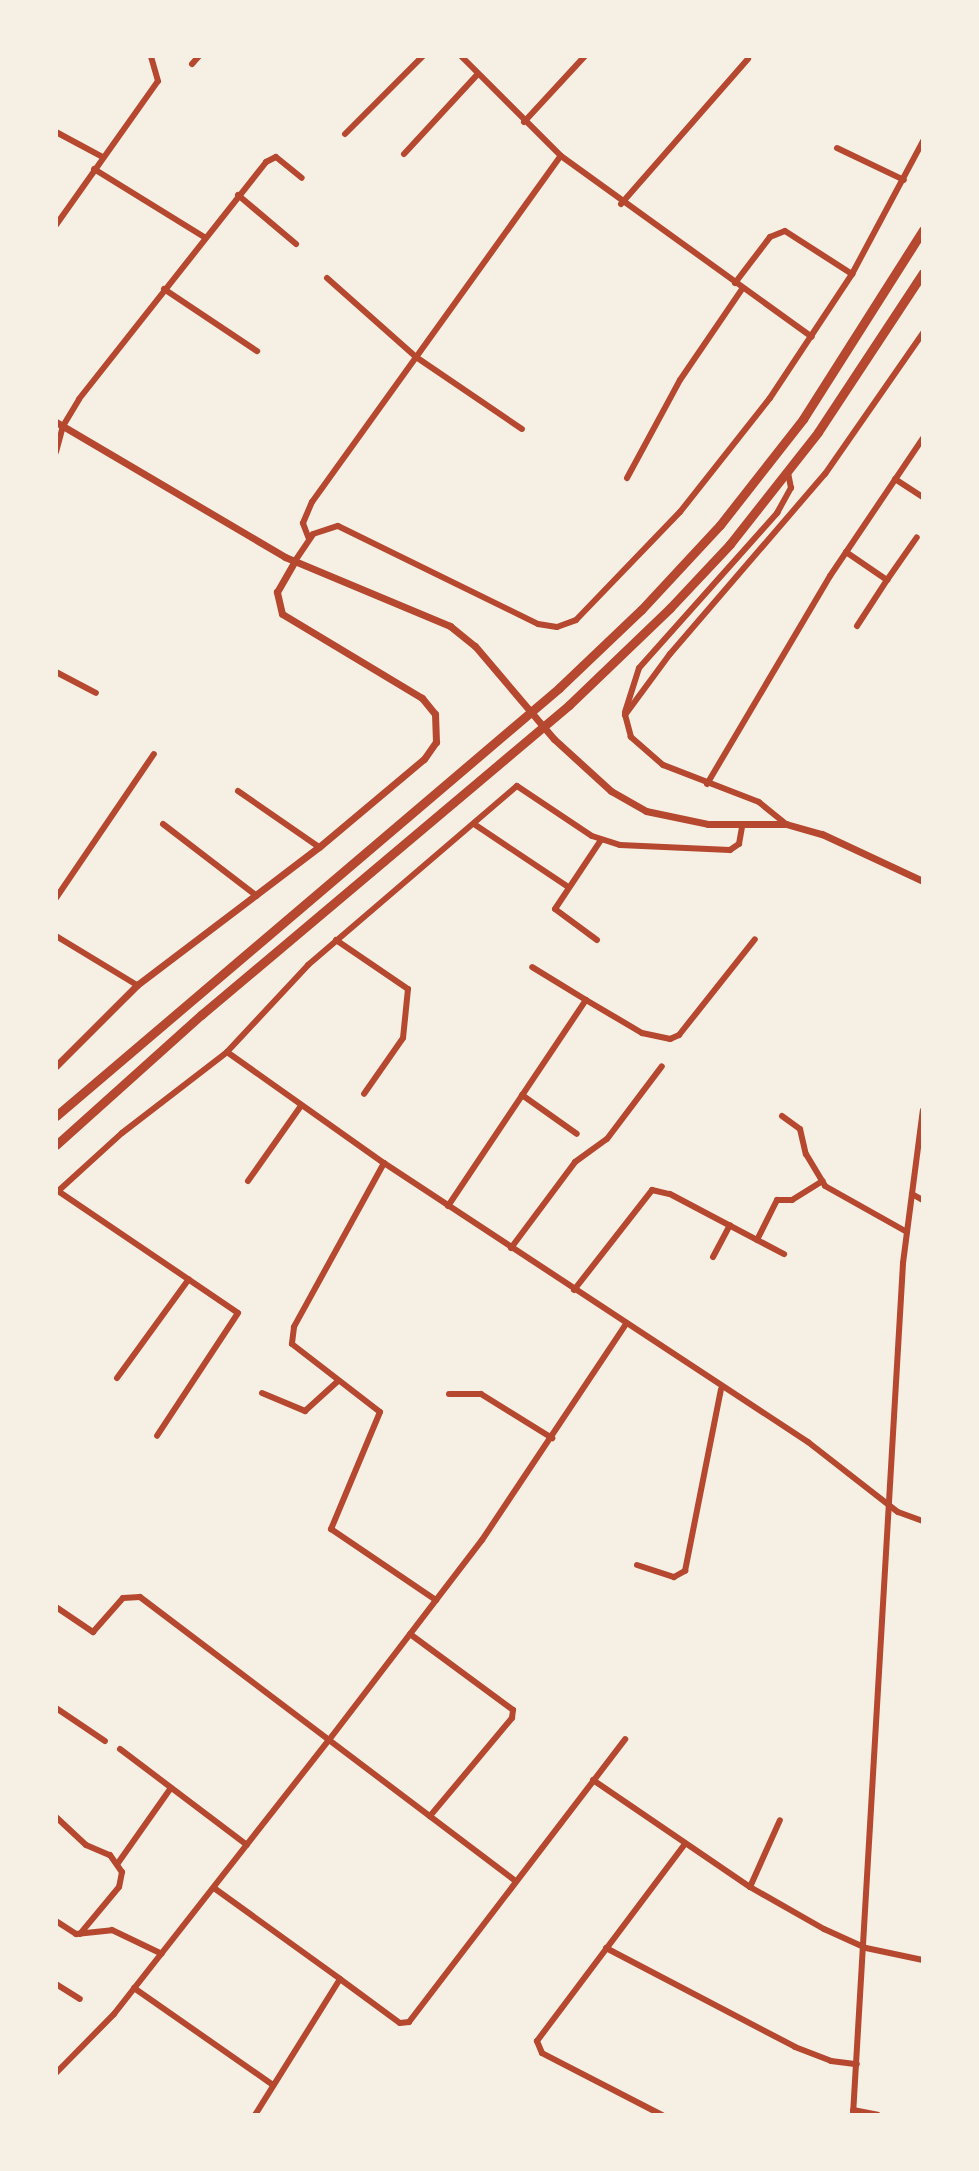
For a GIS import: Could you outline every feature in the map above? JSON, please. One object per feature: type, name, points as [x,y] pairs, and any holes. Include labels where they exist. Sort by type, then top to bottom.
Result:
[{"type":"highway","points":[[56,1116],[548,698],[641,610],[720,525],[803,419],[923,230]]},
{"type":"highway","points":[[56,1145],[603,674],[730,544],[788,472],[867,365],[923,273]]},
{"type":"street","points":[[56,225],[101,156],[158,81],[151,56]]},
{"type":"street","points":[[192,64],[199,56]]},
{"type":"street","points":[[345,134],[423,56]]},
{"type":"street","points":[[461,56],[561,156],[621,204],[812,337]]},
{"type":"street","points":[[524,122],[585,56]]},
{"type":"street","points":[[621,204],[748,59]]},
{"type":"street","points":[[404,154],[477,75]]},
{"type":"street","points":[[56,132],[101,156]]},
{"type":"street","points":[[56,1066],[137,985],[319,847],[429,754],[438,728],[422,698],[282,614],[277,592],[309,539],[325,527],[344,528],[538,624],[570,624],[680,512],[812,337],[852,274],[923,141]]},
{"type":"street","points":[[837,148],[904,180]]},
{"type":"street","points":[[309,539],[303,523],[308,508],[561,156]]},
{"type":"street","points":[[56,452],[59,424],[204,237],[271,158],[302,178]]},
{"type":"street","points":[[94,169],[204,237]]},
{"type":"street","points":[[238,195],[296,244]]},
{"type":"street","points":[[735,283],[770,237],[785,231],[852,274]]},
{"type":"street","points":[[327,278],[416,357],[522,429]]},
{"type":"street","points":[[164,289],[257,351]]},
{"type":"street","points":[[627,478],[680,380],[742,289]]},
{"type":"street","points":[[625,715],[670,654],[825,474],[923,333]]},
{"type":"street","points":[[59,424],[295,561],[450,626],[475,646],[554,739],[611,791],[646,811],[742,827],[786,824],[822,834],[923,881]]},
{"type":"street","points":[[707,784],[846,552],[923,438]]},
{"type":"street","points":[[786,824],[759,802],[677,773],[645,753],[631,737],[625,715],[639,668],[767,527],[789,492],[788,472]]},
{"type":"street","points":[[895,479],[923,497]]},
{"type":"street","points":[[857,626],[917,537]]},
{"type":"street","points":[[846,552],[887,580]]},
{"type":"street","points":[[56,672],[96,693]]},
{"type":"street","points":[[56,898],[154,754]]},
{"type":"street","points":[[157,1436],[239,1318],[235,1307],[57,1192],[122,1133],[227,1052],[336,940],[519,785],[601,840],[630,846],[730,850],[739,844],[742,827]]},
{"type":"street","points":[[238,791],[319,847]]},
{"type":"street","points":[[163,824],[257,896]]},
{"type":"street","points":[[474,824],[568,887]]},
{"type":"street","points":[[597,940],[555,912],[568,887],[601,840]]},
{"type":"street","points":[[56,936],[137,985]]},
{"type":"street","points":[[532,967],[642,1033],[670,1039],[679,1035],[755,939]]},
{"type":"street","points":[[336,940],[408,989],[403,1038],[364,1094]]},
{"type":"street","points":[[448,1206],[586,1000]]},
{"type":"street","points":[[227,1052],[384,1163],[721,1390],[808,1442],[904,1515],[923,1521]]},
{"type":"street","points":[[511,1248],[575,1162],[607,1139],[662,1066]]},
{"type":"street","points":[[522,1095],[577,1134]]},
{"type":"street","points":[[248,1181],[301,1106]]},
{"type":"street","points":[[878,2115],[853,2113],[866,1948],[887,1502],[907,1232],[923,1110]]},
{"type":"street","points":[[782,1116],[800,1129],[806,1154],[836,1195],[907,1232]]},
{"type":"street","points":[[384,1163],[291,1336],[294,1348],[380,1412],[331,1529],[436,1600]]},
{"type":"street","points":[[757,1240],[777,1200],[792,1200],[823,1181]]},
{"type":"street","points":[[574,1290],[652,1190],[730,1225],[784,1254]]},
{"type":"street","points":[[912,1194],[923,1200]]},
{"type":"street","points":[[713,1257],[730,1225]]},
{"type":"street","points":[[117,1378],[189,1279]]},
{"type":"street","points":[[56,2073],[162,1954],[436,1600],[552,1438],[626,1324]]},
{"type":"street","points":[[262,1393],[305,1411],[338,1381]]},
{"type":"street","points":[[637,1565],[674,1577],[685,1571],[721,1390]]},
{"type":"street","points":[[449,1394],[481,1394],[552,1438]]},
{"type":"street","points":[[56,1607],[93,1632],[123,1598],[140,1597],[516,1881]]},
{"type":"street","points":[[410,1634],[513,1710],[512,1718],[430,1816]]},
{"type":"street","points":[[56,1708],[105,1741]]},
{"type":"street","points":[[214,1888],[400,2023],[409,2022],[625,1739]]},
{"type":"street","points":[[120,1749],[247,1845]]},
{"type":"street","points":[[593,1780],[750,1887],[866,1948],[923,1960]]},
{"type":"street","points":[[80,1934],[119,1887],[118,1863],[171,1788]]},
{"type":"street","points":[[56,1817],[86,1845],[118,1863]]},
{"type":"street","points":[[750,1887],[780,1820]]},
{"type":"street","points":[[662,2115],[537,2046],[685,1844]]},
{"type":"street","points":[[56,1921],[80,1934],[106,1929],[162,1954]]},
{"type":"street","points":[[606,1948],[795,2047],[831,2061],[857,2064]]},
{"type":"street","points":[[255,2115],[340,1979]]},
{"type":"street","points":[[56,1984],[80,1999]]},
{"type":"street","points":[[134,1988],[273,2085]]}]
